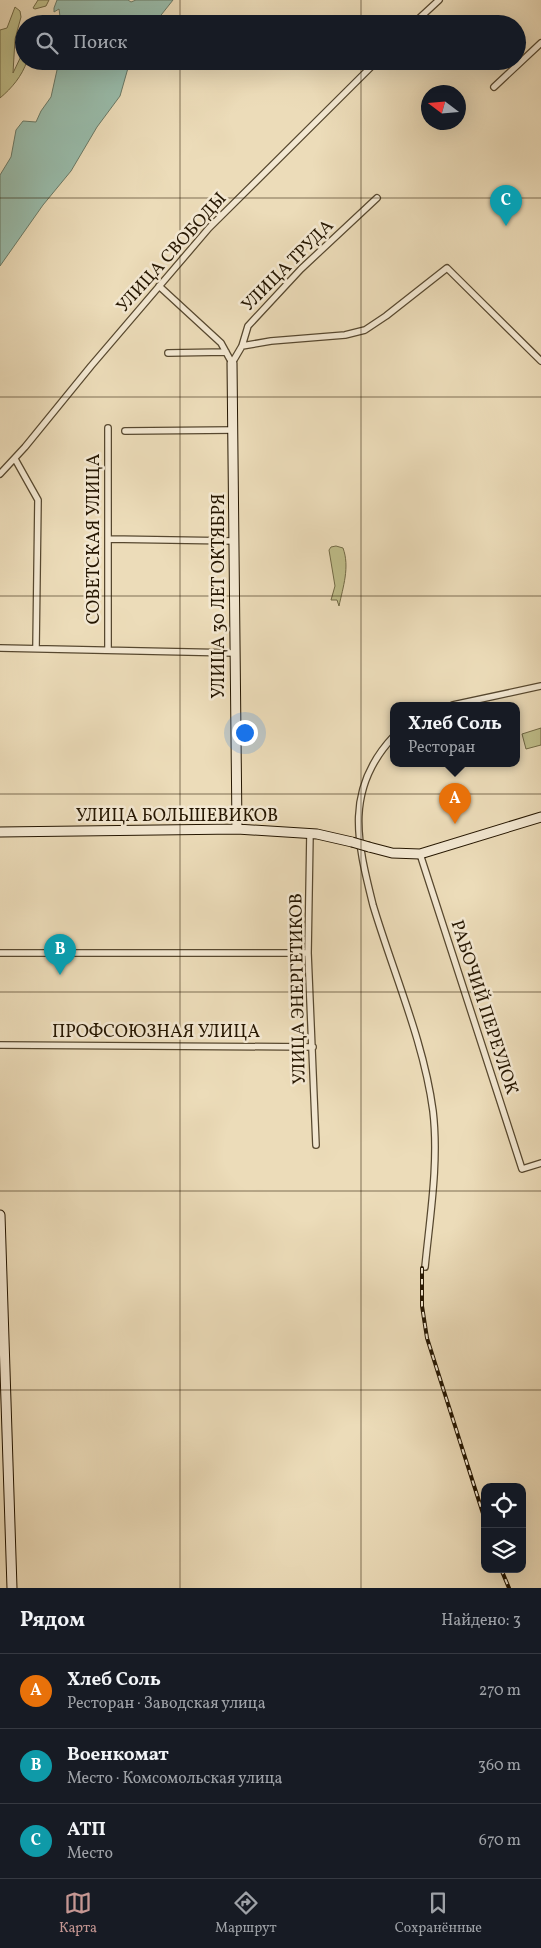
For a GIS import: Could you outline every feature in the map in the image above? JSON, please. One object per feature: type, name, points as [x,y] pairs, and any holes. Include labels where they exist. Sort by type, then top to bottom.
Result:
[{"type":"street","points":[[423,15],[439,0]]},
{"type":"street","points":[[526,57],[541,43]]},
{"type":"street","name":"УЛИЦА СВОБОДЫ","points":[[0,474],[15,459],[209,228],[368,70]]},
{"type":"street","points":[[494,87],[512,70]]},
{"type":"street","name":"УЛИЦА ТРУДА","points":[[232,363],[242,346],[248,326],[301,269],[377,198]]},
{"type":"street","points":[[242,346],[271,341],[345,335],[365,330],[447,268],[541,361]]},
{"type":"street","points":[[159,286],[221,343],[232,363]]},
{"type":"street","points":[[168,353],[226,352]]},
{"type":"street","name":"УЛИЦА 30 ЛЕТ ОКТЯБРЯ","points":[[232,363],[237,829]]},
{"type":"street","name":"СОВЕТСКАЯ УЛИЦА","points":[[108,428],[108,650]]},
{"type":"street","points":[[125,431],[234,430]]},
{"type":"street","points":[[15,459],[38,500],[36,648]]},
{"type":"street","points":[[108,539],[234,541]]},
{"type":"street","points":[[0,648],[235,653]]},
{"type":"street","points":[[468,702],[541,686]]},
{"type":"street","points":[[390,740],[378,754],[365,779],[360,800],[359,821],[364,864],[373,906],[422,1056],[433,1110],[434,1162],[425,1267]]},
{"type":"street","name":"УЛИЦА БОЛЬШЕВИКОВ","points":[[0,832],[237,829],[310,833],[392,853],[420,854],[541,817]]},
{"type":"street","name":"УЛИЦА ЭНЕРГЕТИКОВ","points":[[310,833],[308,954],[316,1145]]},
{"type":"street","name":"РАБОЧИЙ ПЕРЕУЛОК","points":[[420,854],[522,1169],[541,1164]]},
{"type":"street","points":[[0,953],[308,954]]},
{"type":"street","name":"ПРОФСОЮЗНАЯ УЛИЦА","points":[[0,1045],[313,1047]]},
{"type":"street","points":[[0,1215],[12,1588]]},
{"type":"shaded area","points":[[38,0],[49,0],[46,6],[35,9],[33,8]]},
{"type":"shaded area","points":[[57,0],[128,0],[131,2],[136,0],[173,0],[161,15],[60,15],[59,9],[54,12]]},
{"type":"shaded area","points":[[15,7],[20,11],[21,15],[15,15],[13,73],[15,69],[23,70],[9,90],[0,98],[0,30],[7,28]]},
{"type":"shaded area","points":[[57,70],[127,70],[120,96],[97,127],[71,171],[43,205],[0,266],[0,175],[11,157],[16,130],[23,121],[36,122],[51,97]]},
{"type":"shaded area","points":[[331,547],[343,548],[346,562],[339,606],[337,600],[331,600],[335,586],[329,550]]},
{"type":"shaded area","points":[[541,728],[541,745],[526,749],[522,734]]},
{"type":"railway","points":[[422,1268],[422,1306],[427,1338],[481,1507]]},
{"type":"railway","points":[[503,1573],[509,1588]]},
{"type":"place","name":"АТП","points":[[506,226]]},
{"type":"place","name":"Хлеб Соль","points":[[455,824]]},
{"type":"place","name":"Военкомат","points":[[60,975]]}]
